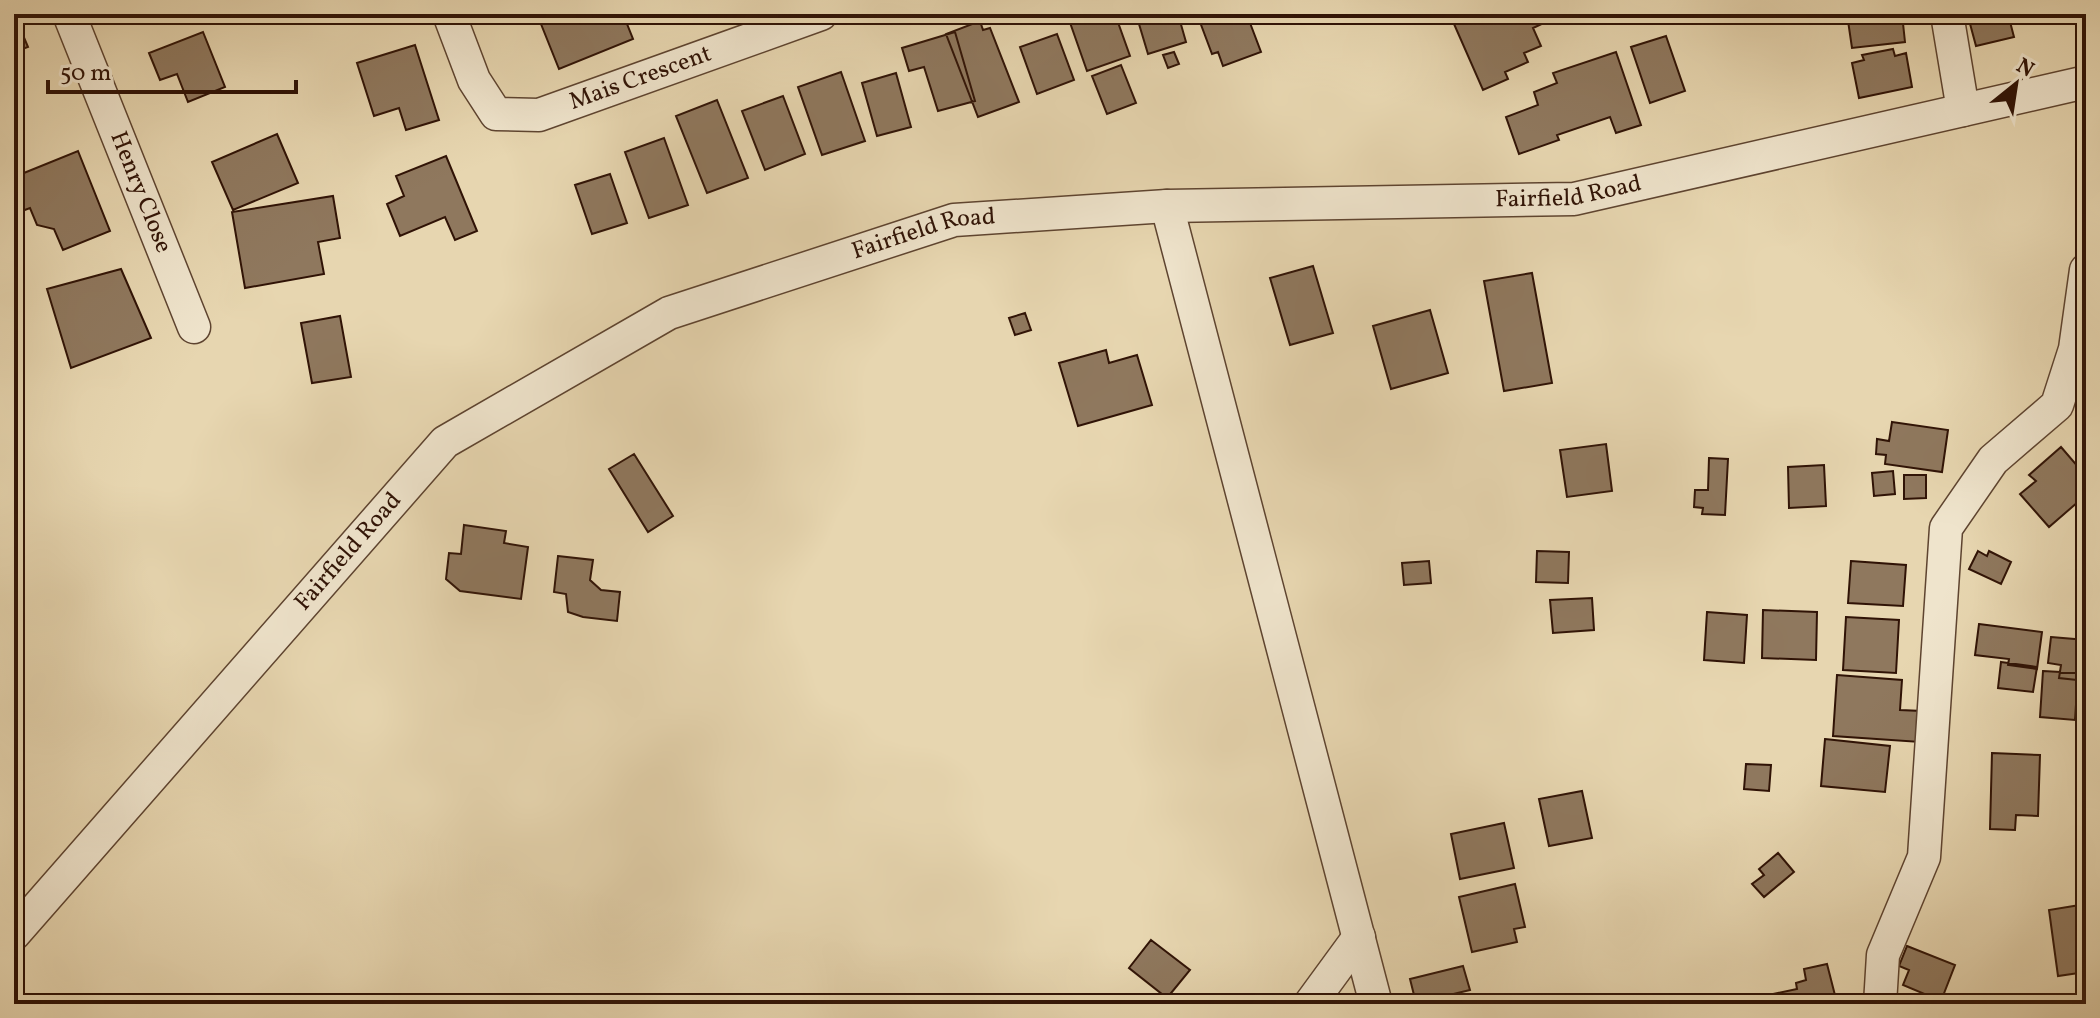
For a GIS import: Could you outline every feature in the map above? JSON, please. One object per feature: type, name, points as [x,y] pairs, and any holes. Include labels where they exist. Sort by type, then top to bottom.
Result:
[{"type":"street","name":"Henry Close","points":[[69,14],[194,327]]},
{"type":"street","name":"Mais Crescent","points":[[449,14],[474,80],[496,114],[539,115],[821,14]]},
{"type":"street","points":[[1947,14],[1963,110]]},
{"type":"street","name":"Fairfield Road","points":[[14,934],[445,442],[669,313],[954,220],[1167,206],[1574,199],[2086,82]]},
{"type":"street","points":[[1167,206],[1376,1004]]},
{"type":"street","points":[[1880,1004],[1883,955],[1924,857],[1946,528],[1993,460],[2057,405],[2075,349],[2086,270]]},
{"type":"street","points":[[1310,1004],[1359,937]]},
{"type":"building","points":[[14,14],[28,47],[14,52]]},
{"type":"building","points":[[357,14],[375,14],[360,21]]},
{"type":"building","points":[[537,14],[623,14],[633,39],[559,69]]},
{"type":"building","points":[[1067,14],[1115,14],[1130,56],[1087,71]]},
{"type":"building","points":[[1136,14],[1178,14],[1186,42],[1148,54]]},
{"type":"building","points":[[1197,14],[1236,14],[1238,19],[1247,15],[1261,52],[1223,66],[1218,52],[1212,54]]},
{"type":"building","points":[[1476,14],[1542,14],[1546,22],[1533,28],[1541,46],[1524,53],[1528,62],[1505,72],[1508,79],[1483,90],[1454,24]]},
{"type":"building","points":[[1847,14],[1902,14],[1905,42],[1852,48]]},
{"type":"building","points":[[2008,14],[2014,37],[1976,46],[1969,20]]},
{"type":"building","points":[[980,21],[983,30],[990,28],[1019,102],[978,117],[946,34]]},
{"type":"building","points":[[203,32],[225,87],[188,102],[177,74],[160,80],[149,53]]},
{"type":"building","points":[[955,32],[975,101],[938,111],[924,67],[909,71],[902,48]]},
{"type":"building","points":[[1057,34],[1074,80],[1037,94],[1020,47]]},
{"type":"building","points":[[1666,36],[1685,91],[1650,103],[1631,47]]},
{"type":"building","points":[[415,45],[439,120],[406,130],[399,108],[374,116],[357,63]]},
{"type":"building","points":[[1893,49],[1895,56],[1906,53],[1912,87],[1859,98],[1852,63],[1864,60],[1862,55]]},
{"type":"building","points":[[1174,52],[1179,64],[1168,68],[1163,55]]},
{"type":"building","points":[[1616,52],[1641,125],[1616,133],[1610,117],[1557,135],[1559,140],[1519,154],[1506,117],[1538,105],[1534,92],[1557,83],[1553,73]]},
{"type":"building","points":[[1121,65],[1136,103],[1107,114],[1092,76]]},
{"type":"building","points":[[841,72],[865,141],[822,155],[798,87]]},
{"type":"building","points":[[896,73],[911,127],[877,136],[862,83]]},
{"type":"building","points":[[783,96],[805,154],[765,170],[742,111]]},
{"type":"building","points":[[717,100],[748,178],[707,193],[676,116]]},
{"type":"building","points":[[277,134],[298,183],[233,210],[212,162]]},
{"type":"building","points":[[664,138],[688,205],[649,218],[625,152]]},
{"type":"building","points":[[78,151],[110,231],[63,250],[54,229],[37,225],[30,208],[14,214],[14,177]]},
{"type":"building","points":[[446,156],[477,231],[455,240],[445,217],[400,236],[387,204],[404,196],[396,176]]},
{"type":"building","points":[[610,174],[627,223],[592,234],[575,185]]},
{"type":"building","points":[[333,196],[340,238],[318,242],[324,274],[245,288],[232,212]]},
{"type":"building","points":[[1313,266],[1333,333],[1290,345],[1270,278]]},
{"type":"building","points":[[121,269],[151,338],[71,368],[47,289]]},
{"type":"building","points":[[1532,273],[1552,383],[1504,391],[1484,281]]},
{"type":"building","points":[[1430,310],[1448,373],[1391,389],[1373,326]]},
{"type":"building","points":[[1025,313],[1031,330],[1015,335],[1009,318]]},
{"type":"building","points":[[340,316],[351,377],[312,383],[301,323]]},
{"type":"building","points":[[1106,350],[1109,363],[1137,355],[1152,405],[1078,426],[1059,363]]},
{"type":"building","points":[[1892,422],[1948,430],[1942,472],[1885,464],[1886,455],[1876,454],[1877,439],[1889,441]]},
{"type":"building","points":[[1606,444],[1612,491],[1567,497],[1560,450]]},
{"type":"building","points":[[2061,447],[2086,476],[2086,495],[2049,527],[2020,494],[2036,481],[2029,475]]},
{"type":"building","points":[[634,454],[673,516],[648,532],[609,469]]},
{"type":"building","points":[[1709,458],[1728,459],[1725,515],[1702,514],[1703,508],[1694,507],[1695,490],[1708,490]]},
{"type":"building","points":[[1824,465],[1826,506],[1789,508],[1788,467]]},
{"type":"building","points":[[1893,471],[1895,494],[1874,496],[1872,473]]},
{"type":"building","points":[[1904,475],[1926,475],[1926,498],[1904,499]]},
{"type":"building","points":[[464,525],[506,531],[504,543],[528,547],[521,599],[460,591],[446,579],[449,553],[461,554]]},
{"type":"building","points":[[1537,551],[1569,552],[1568,583],[1536,582]]},
{"type":"building","points":[[1978,551],[1987,556],[1989,551],[2011,562],[2001,584],[1969,569]]},
{"type":"building","points":[[558,556],[593,560],[590,580],[601,590],[620,592],[617,621],[568,612],[566,594],[554,592]]},
{"type":"building","points":[[1429,561],[1431,583],[1404,585],[1402,563]]},
{"type":"building","points":[[1851,561],[1906,565],[1903,606],[1848,603]]},
{"type":"building","points":[[1592,598],[1594,630],[1553,633],[1550,600]]},
{"type":"building","points":[[1763,610],[1817,612],[1816,660],[1762,658]]},
{"type":"building","points":[[1707,612],[1747,615],[1744,663],[1704,660]]},
{"type":"building","points":[[1846,617],[1899,620],[1896,673],[1843,670]]},
{"type":"building","points":[[1979,624],[2042,632],[2037,669],[2008,665],[2009,659],[1975,655]]},
{"type":"building","points":[[2051,637],[2086,640],[2086,681],[2059,678],[2061,665],[2048,663]]},
{"type":"building","points":[[2001,662],[2037,667],[2033,692],[1998,688]]},
{"type":"building","points":[[2043,671],[2078,673],[2075,720],[2040,717]]},
{"type":"building","points":[[1837,675],[1902,680],[1900,710],[1922,711],[1920,742],[1833,736]]},
{"type":"building","points":[[1825,739],[1890,746],[1885,792],[1821,786]]},
{"type":"building","points":[[1992,753],[2040,755],[2038,816],[2016,815],[2015,830],[1990,829]]},
{"type":"building","points":[[1746,764],[1771,765],[1769,791],[1744,789]]},
{"type":"building","points":[[1582,791],[1592,838],[1549,846],[1539,799]]},
{"type":"building","points":[[1504,823],[1514,868],[1460,879],[1451,834]]},
{"type":"building","points":[[1778,853],[1794,872],[1764,897],[1752,884],[1764,875],[1759,869]]},
{"type":"building","points":[[1515,884],[1525,927],[1514,929],[1517,942],[1472,952],[1459,897]]},
{"type":"building","points":[[2086,904],[2086,972],[2058,976],[2049,910]]},
{"type":"building","points":[[1151,940],[1190,970],[1167,998],[1129,968]]},
{"type":"building","points":[[1907,946],[1955,965],[1941,1001],[1903,985],[1909,970],[1899,966]]},
{"type":"building","points":[[1827,964],[1837,1003],[1776,1004],[1773,994],[1797,989],[1796,983],[1806,980],[1804,969]]},
{"type":"building","points":[[1463,966],[1470,990],[1416,1003],[1410,979]]}]
